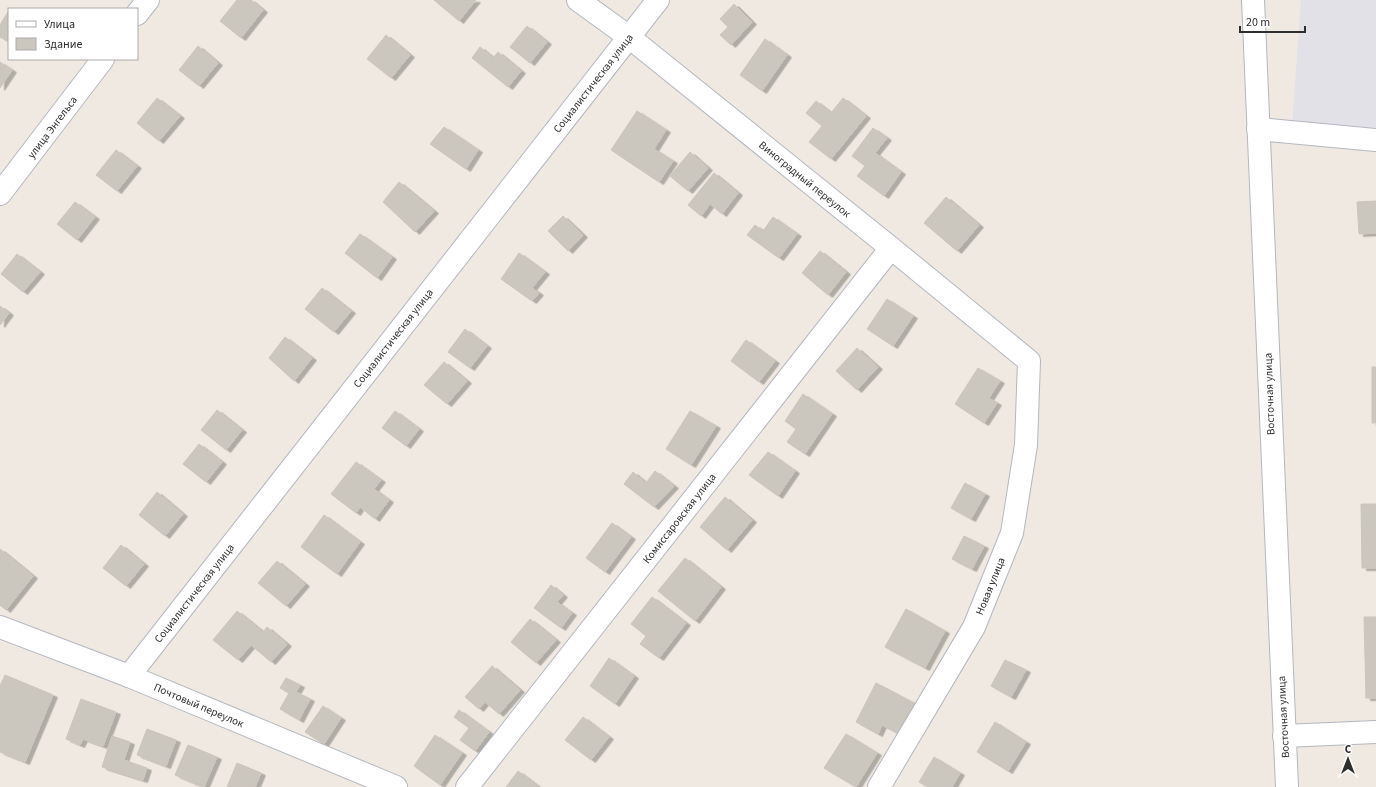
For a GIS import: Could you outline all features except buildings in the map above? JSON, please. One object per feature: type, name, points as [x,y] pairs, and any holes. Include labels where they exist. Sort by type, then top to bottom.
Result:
[{"type":"street","points":[[138,13],[148,0]]},
{"type":"street","name":"Виноградный переулок","points":[[578,0],[629,37],[1029,361]]},
{"type":"street","name":"Социалистическая улица","points":[[129,676],[658,0]]},
{"type":"street","name":"Восточная улица","points":[[1252,0],[1287,787]]},
{"type":"street","name":"улица Энгельса","points":[[0,194],[102,60]]},
{"type":"street","points":[[1258,129],[1376,140]]},
{"type":"street","name":"Комиссаровская улица","points":[[468,787],[891,248]]},
{"type":"street","name":"Новая улица","points":[[879,787],[974,627],[1012,533],[1026,445],[1029,361]]},
{"type":"street","name":"Почтовый переулок","points":[[0,627],[129,676],[396,787]]},
{"type":"street","points":[[1284,736],[1376,732]]},
{"type":"shaded area","points":[[1301,0],[1376,0],[1376,132],[1292,125]]}]
